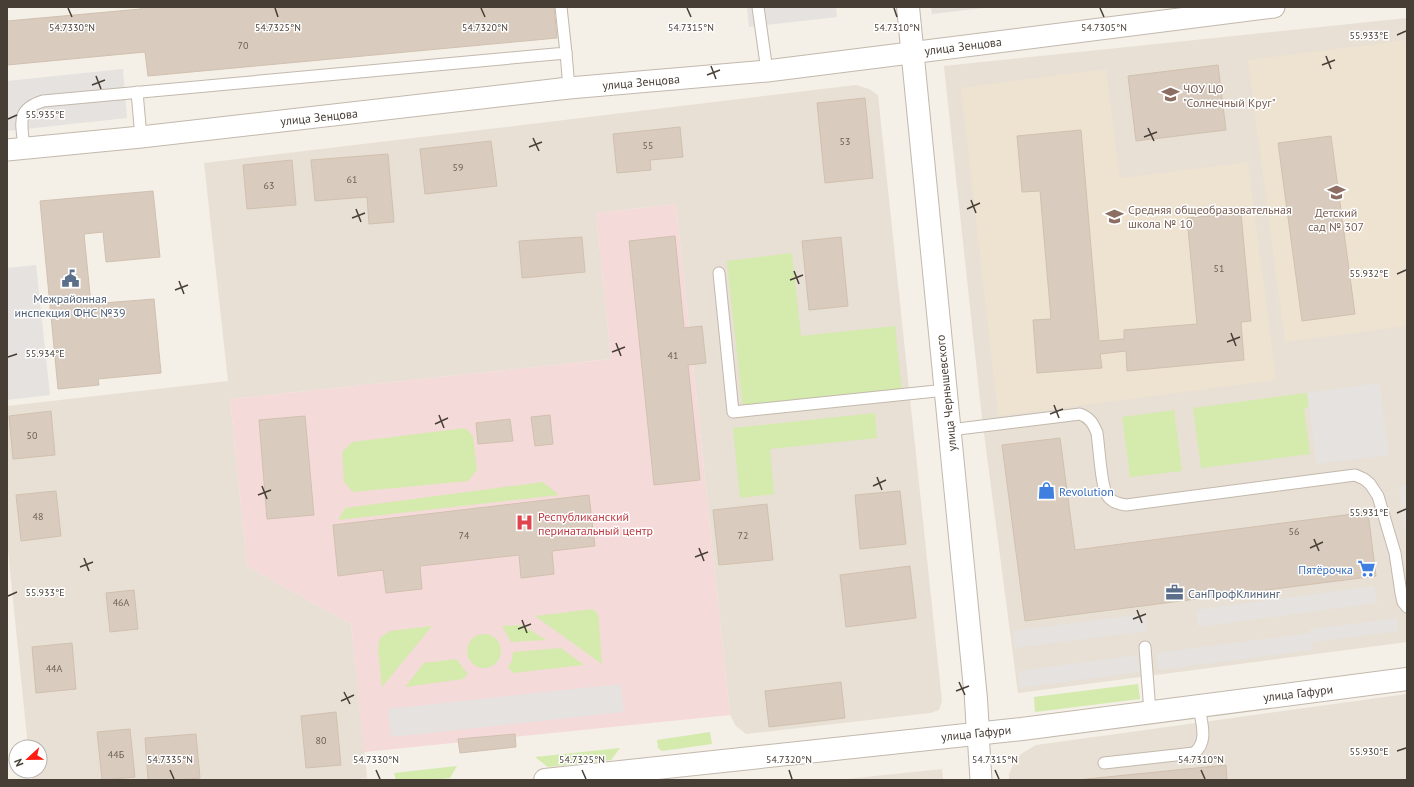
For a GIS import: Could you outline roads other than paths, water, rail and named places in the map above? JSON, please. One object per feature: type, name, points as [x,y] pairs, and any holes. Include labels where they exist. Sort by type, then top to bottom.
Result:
[{"type":"street","name":"улица Чернышевского","points":[[908,7],[976,699],[981,780]]},
{"type":"street","name":"улица Зенцова","points":[[15,149],[141,137],[569,88],[766,71],[1274,7]]},
{"type":"street","name":"улица Гафури","points":[[545,780],[978,733],[1407,679]]},
{"type":"lane","points":[[561,7],[569,88]]},
{"type":"lane","points":[[758,7],[766,71]]},
{"type":"lane","points":[[15,149],[21,118],[25,111],[33,104],[43,101],[566,53]]},
{"type":"lane","points":[[136,92],[141,137]]},
{"type":"lane","points":[[719,273],[734,412],[946,390]]},
{"type":"lane","points":[[950,430],[1080,414],[1086,416],[1094,425],[1097,433],[1106,494],[1111,500],[1118,504],[1126,505],[1355,475],[1364,479],[1370,484],[1378,496],[1395,553],[1400,593],[1407,608]]},
{"type":"lane","points":[[1146,647],[1150,712]]},
{"type":"lane","points":[[1104,763],[1194,753],[1199,749],[1204,739],[1199,706]]},
{"type":"place","name":"ЧОУ ЦО \"Солнечный Круг\"","points":[[1170,95]]},
{"type":"place","name":"Детский сад № 307","points":[[1336,193]]},
{"type":"place","name":"Средняя общеобразовательная школа № 10","points":[[1115,216]]},
{"type":"place","name":"Межрайонная инспекция ФНС №39","points":[[70,279]]},
{"type":"place","name":"Revolution","points":[[1046,491]]},
{"type":"place","name":"Республиканский перинатальный центр","points":[[525,523]]},
{"type":"place","name":"Пятёрочка","points":[[1366,569]]},
{"type":"place","name":"СанПрофКлининг","points":[[1175,593]]}]
